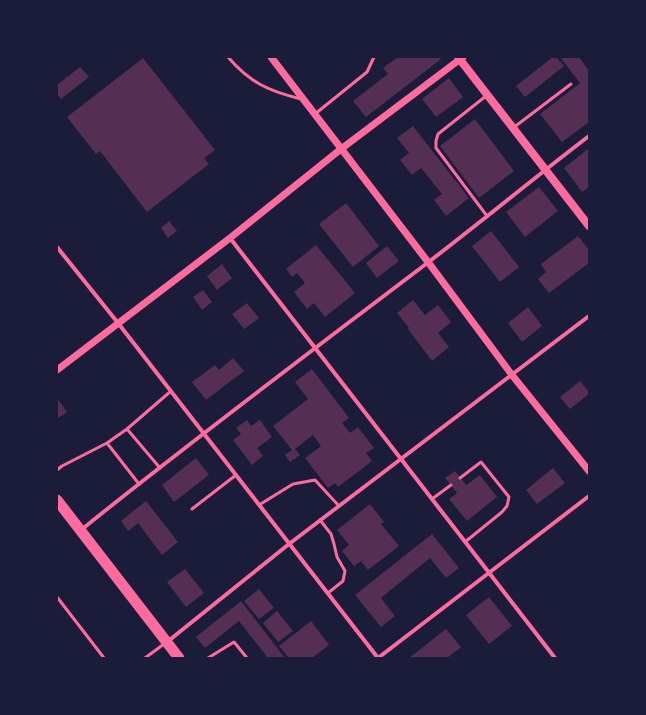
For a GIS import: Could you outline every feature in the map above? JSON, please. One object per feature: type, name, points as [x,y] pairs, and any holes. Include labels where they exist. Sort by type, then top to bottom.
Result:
[{"type":"highway","points":[[57,500],[179,658]]},
{"type":"main road","points":[[460,58],[589,226]]},
{"type":"street","points":[[271,57],[428,262],[512,375],[589,471]]},
{"type":"street","points":[[57,370],[230,238],[341,149],[460,58]]},
{"type":"street","points":[[80,531],[204,433],[428,262],[589,136]]},
{"type":"street","points":[[230,238],[554,658]]},
{"type":"street","points":[[57,247],[204,433],[378,658],[589,496]]},
{"type":"street","points":[[167,642],[320,520],[589,316]]},
{"type":"lane","points":[[228,57],[244,74],[258,84],[283,94],[303,99]]},
{"type":"lane","points":[[315,114],[367,72],[374,57]]},
{"type":"lane","points":[[514,128],[571,84]]},
{"type":"lane","points":[[487,216],[436,148],[436,141],[438,134],[488,95]]},
{"type":"lane","points":[[57,470],[107,443],[127,429],[171,391]]},
{"type":"lane","points":[[127,429],[160,468]]},
{"type":"lane","points":[[107,443],[139,484]]},
{"type":"lane","points":[[460,478],[481,462],[509,497],[507,506],[502,512],[465,542]]},
{"type":"lane","points":[[192,509],[236,475]]},
{"type":"lane","points":[[259,504],[292,484],[315,480],[339,506]]},
{"type":"lane","points":[[432,499],[451,485]]},
{"type":"lane","points":[[320,520],[331,534],[337,557],[345,571],[343,581],[328,593]]},
{"type":"lane","points":[[57,597],[104,658]]},
{"type":"lane","points":[[145,658],[167,642]]},
{"type":"lane","points":[[208,658],[234,642],[247,658]]},
{"type":"building","points":[[398,57],[440,57],[441,59],[366,117],[353,101],[388,74],[383,68]]},
{"type":"building","points":[[553,57],[556,57],[564,66],[525,97],[516,86]]},
{"type":"building","points":[[560,57],[579,57],[589,71],[589,122],[562,142],[540,114],[580,83]]},
{"type":"building","points":[[143,58],[215,150],[204,158],[209,164],[147,212],[100,151],[96,154],[67,117]]},
{"type":"building","points":[[80,67],[89,77],[61,99],[57,94],[57,85]]},
{"type":"building","points":[[449,78],[463,97],[436,117],[422,99]]},
{"type":"building","points":[[475,119],[514,171],[479,198],[440,146]]},
{"type":"building","points":[[413,126],[469,198],[446,216],[434,200],[442,194],[421,168],[412,175],[400,160],[409,153],[397,138]]},
{"type":"building","points":[[589,148],[589,187],[582,192],[564,168]]},
{"type":"building","points":[[539,187],[558,211],[525,237],[506,212]]},
{"type":"building","points":[[346,203],[379,246],[353,267],[319,224]]},
{"type":"building","points":[[169,221],[177,231],[168,238],[161,228]]},
{"type":"building","points":[[491,231],[519,267],[500,282],[472,246]]},
{"type":"building","points":[[578,236],[589,250],[589,263],[549,293],[538,279],[546,272],[541,264]]},
{"type":"building","points":[[316,245],[355,293],[325,317],[314,303],[307,309],[294,292],[305,283],[297,273],[292,277],[286,269]]},
{"type":"building","points":[[387,246],[399,261],[377,278],[366,263]]},
{"type":"building","points":[[222,264],[232,278],[217,290],[207,276]]},
{"type":"building","points":[[203,290],[212,302],[202,310],[193,297]]},
{"type":"building","points":[[413,300],[425,315],[438,305],[451,322],[438,333],[449,347],[432,361],[397,313]]},
{"type":"building","points":[[247,303],[259,318],[244,329],[232,314]]},
{"type":"building","points":[[528,307],[542,326],[522,342],[508,323]]},
{"type":"building","points":[[233,358],[244,371],[206,400],[192,382],[215,365],[219,370]]},
{"type":"building","points":[[312,369],[349,418],[342,423],[350,433],[358,427],[374,448],[366,453],[372,461],[338,487],[335,483],[328,488],[305,458],[321,446],[313,435],[295,449],[300,455],[290,462],[285,455],[292,450],[273,426],[308,399],[295,382]]},
{"type":"building","points":[[580,381],[589,394],[570,409],[560,397]]},
{"type":"building","points":[[57,398],[67,412],[57,419]]},
{"type":"building","points":[[247,420],[251,426],[260,420],[272,437],[257,448],[263,456],[252,465],[233,440],[241,434],[236,428]]},
{"type":"building","points":[[196,458],[209,475],[174,502],[162,485]]},
{"type":"building","points":[[553,468],[565,483],[537,504],[526,490]]},
{"type":"building","points":[[455,471],[466,485],[480,475],[497,497],[467,521],[449,499],[457,493],[445,478]]},
{"type":"building","points":[[146,501],[178,542],[162,555],[138,523],[128,531],[121,521]]},
{"type":"building","points":[[370,504],[384,522],[381,524],[399,546],[368,570],[361,561],[354,566],[342,551],[349,545],[337,530]]},
{"type":"building","points":[[432,534],[459,568],[446,578],[430,558],[381,598],[395,616],[381,627],[355,595]]},
{"type":"building","points":[[185,569],[204,593],[186,607],[167,582]]},
{"type":"building","points":[[259,589],[274,608],[259,619],[244,601]]},
{"type":"building","points":[[489,597],[512,626],[489,644],[466,615]]},
{"type":"building","points":[[241,601],[285,658],[268,658],[239,621],[205,648],[196,637]]},
{"type":"building","points":[[277,611],[293,631],[278,642],[263,623]]},
{"type":"building","points":[[311,621],[329,645],[312,658],[289,658],[279,646]]},
{"type":"building","points":[[446,629],[461,647],[447,658],[409,658]]}]
